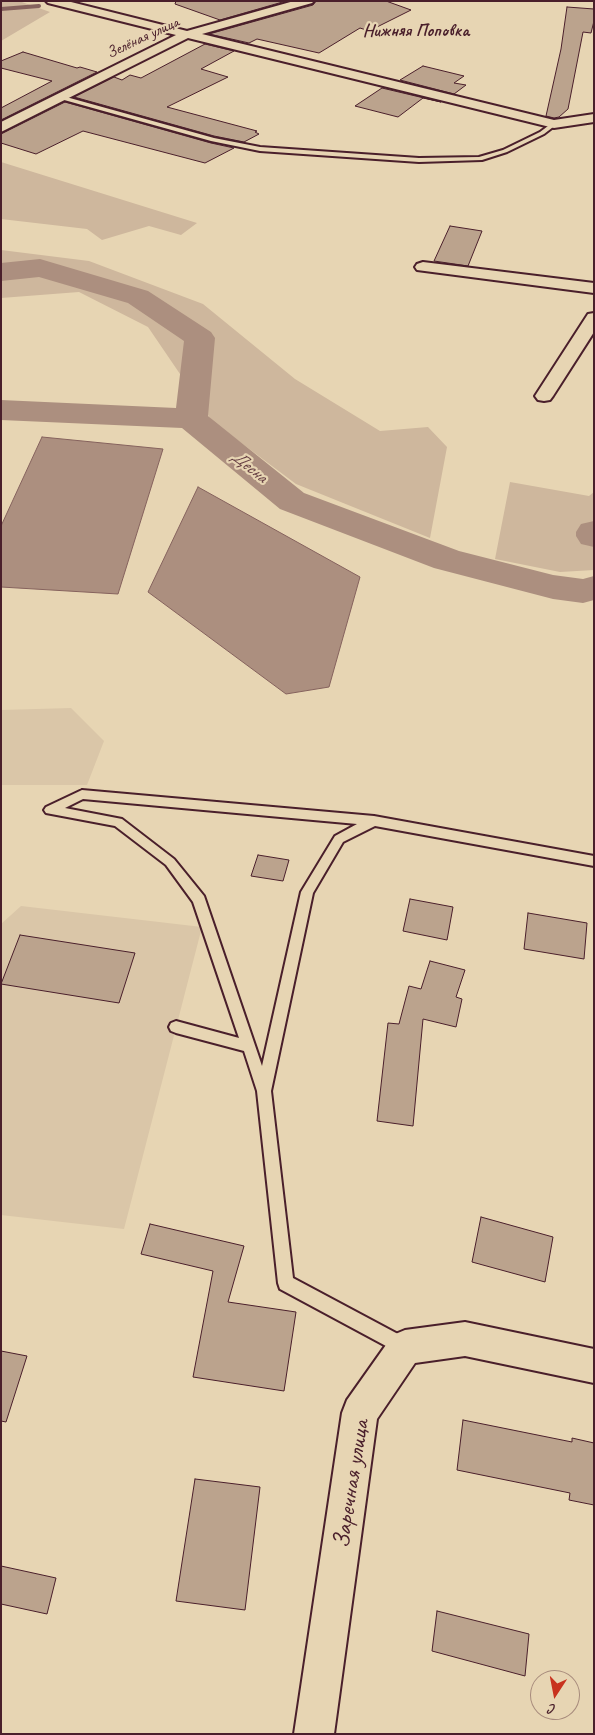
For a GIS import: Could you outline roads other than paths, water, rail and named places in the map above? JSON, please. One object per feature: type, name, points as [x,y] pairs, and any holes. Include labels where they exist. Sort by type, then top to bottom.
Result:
[{"type":"street","points":[[52,1],[554,124],[594,118]]},
{"type":"street","name":"Зелёная улица","points":[[1,128],[59,97],[185,35],[308,1]]},
{"type":"street","points":[[423,267],[594,288]]},
{"type":"street","points":[[544,396],[594,318]]},
{"type":"street","points":[[405,1347],[466,1339],[594,1366]]},
{"type":"street","name":"Заречная улица","points":[[314,1734],[360,1414],[405,1347]]},
{"type":"lane","points":[[59,97],[212,140],[260,149],[419,160],[480,159],[512,148],[542,133],[554,124]]},
{"type":"lane","points":[[405,1347],[286,1283],[264,1091],[199,900],[170,862],[118,822],[50,810],[82,794],[374,821],[594,861]]},
{"type":"lane","points":[[264,1091],[307,892],[339,839],[374,821]]},
{"type":"lane","points":[[176,1027],[250,1047]]},
{"type":"waterway","points":[[1,9],[39,6]]},
{"type":"waterway","name":"Десна","points":[[1,272],[40,268],[138,297],[200,338],[191,419]]},
{"type":"waterway","points":[[1,410],[191,419]]},
{"type":"waterway","name":"Десна","points":[[191,419],[292,501],[447,560],[553,587],[583,591],[594,588]]},
{"type":"district","name":"Нижняя Поповка","points":[[416,31]]}]
